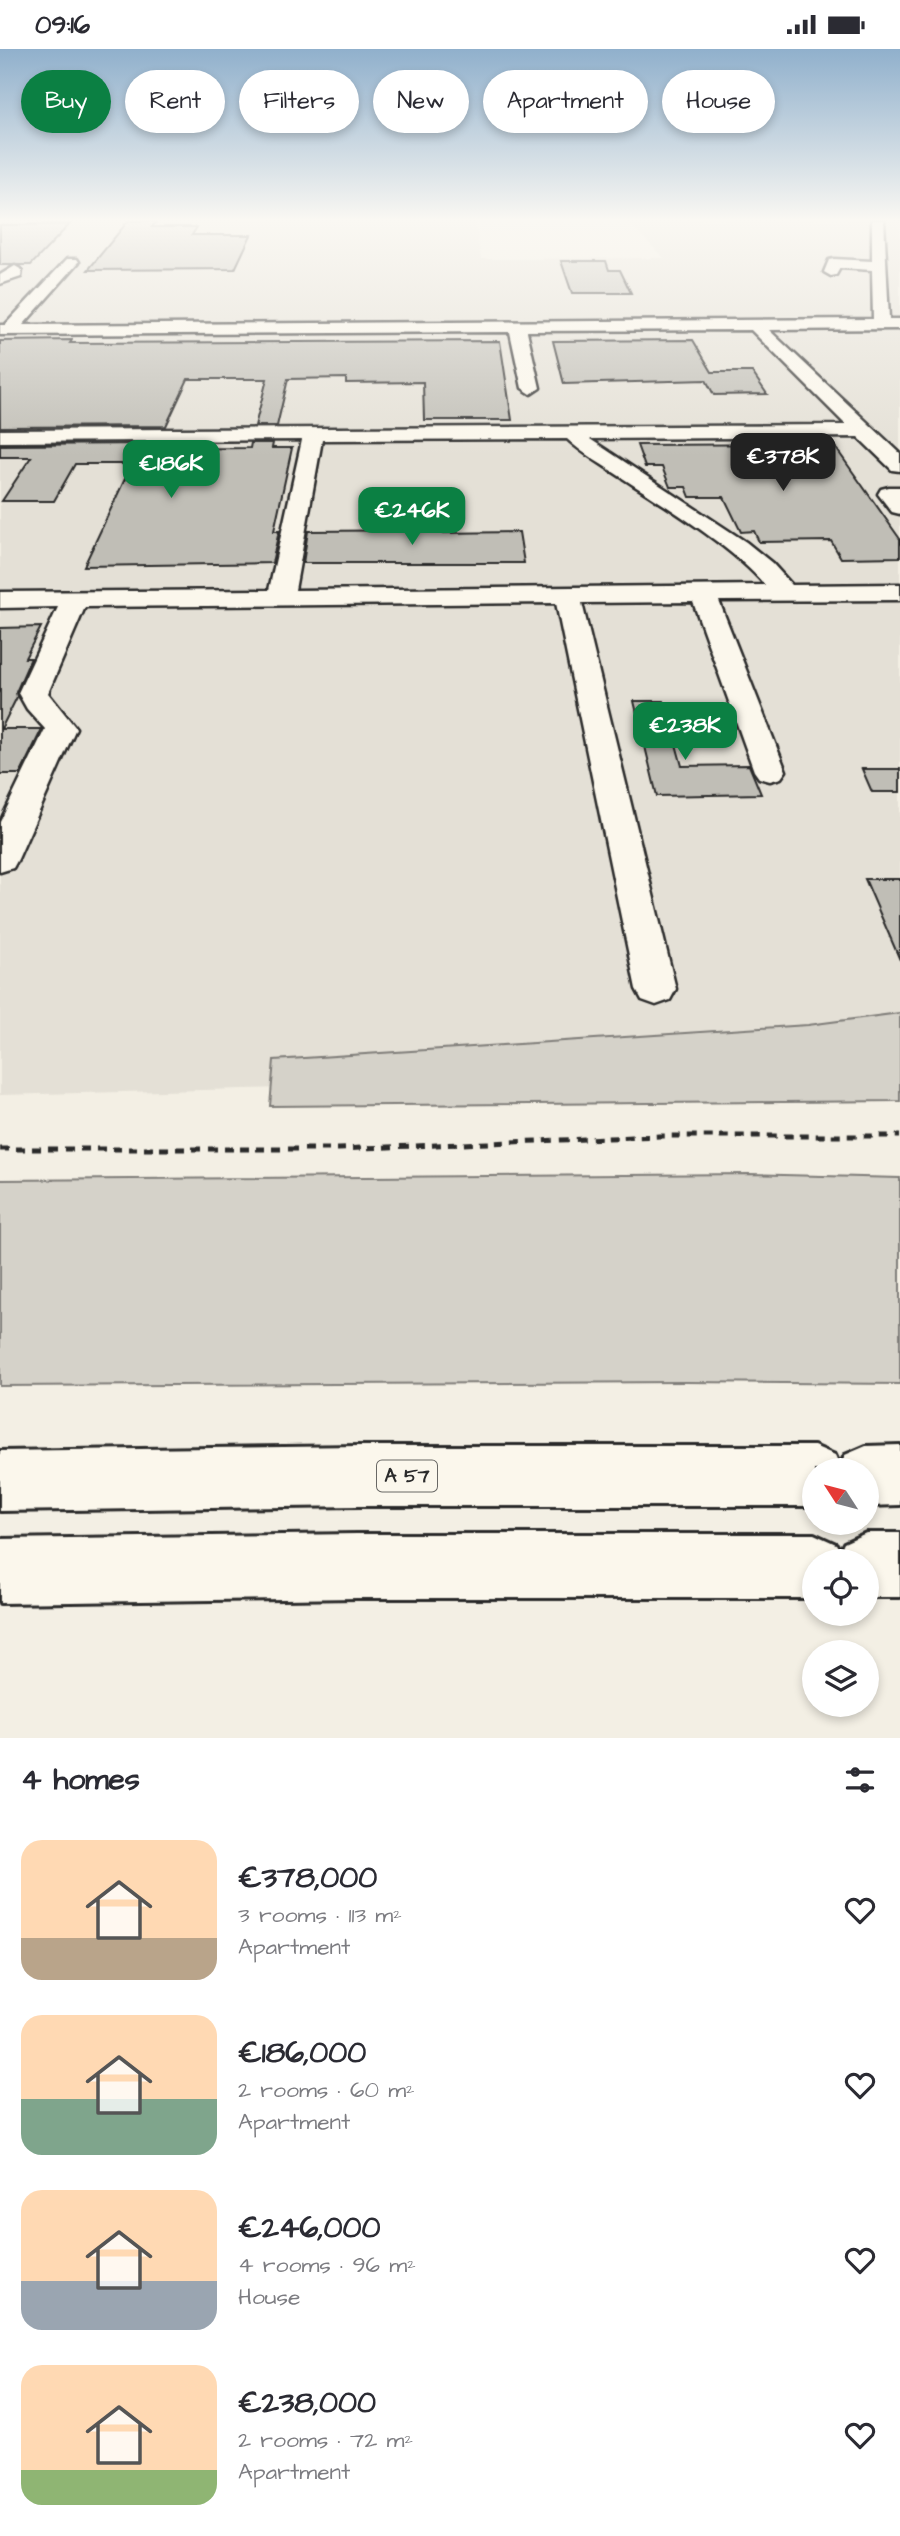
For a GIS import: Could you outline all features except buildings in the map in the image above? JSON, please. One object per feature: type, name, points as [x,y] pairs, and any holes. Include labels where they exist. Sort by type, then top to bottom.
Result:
[{"type":"highway","points":[[879,1475],[900,1475]]},
{"type":"highway","name":"A 57","points":[[0,1481],[359,1476],[802,1476]]},
{"type":"highway","points":[[879,1565],[900,1565]]},
{"type":"highway","points":[[0,1571],[371,1566],[802,1566]]},
{"type":"lane","points":[[4,330],[37,299]]},
{"type":"lane","points":[[880,299],[881,324]]},
{"type":"lane","points":[[13,303],[32,304]]},
{"type":"lane","points":[[4,330],[900,324]]},
{"type":"lane","points":[[755,325],[790,363],[900,465]]},
{"type":"lane","points":[[517,327],[531,388]]},
{"type":"lane","points":[[0,436],[866,431]]},
{"type":"lane","points":[[572,432],[585,445],[698,518],[748,555],[778,583],[784,593]]},
{"type":"lane","points":[[279,598],[313,435]]},
{"type":"lane","points":[[900,494],[889,494],[900,507]]},
{"type":"lane","points":[[0,600],[900,592]]},
{"type":"lane","points":[[704,593],[770,771]]},
{"type":"lane","points":[[567,595],[656,989]]},
{"type":"lane","points":[[0,859],[61,728],[38,703],[33,693],[75,600]]},
{"type":"path","points":[[0,1149],[339,1149],[659,1136],[900,1136]]},
{"type":"shaded area","points":[[0,299],[900,299],[900,1073],[0,1095]]},
{"type":"shaded area","points":[[900,1013],[900,1101],[270,1106],[274,1060],[808,1025]]},
{"type":"shaded area","points":[[749,1174],[900,1178],[900,1384],[685,1382],[0,1386],[0,1180]]}]
